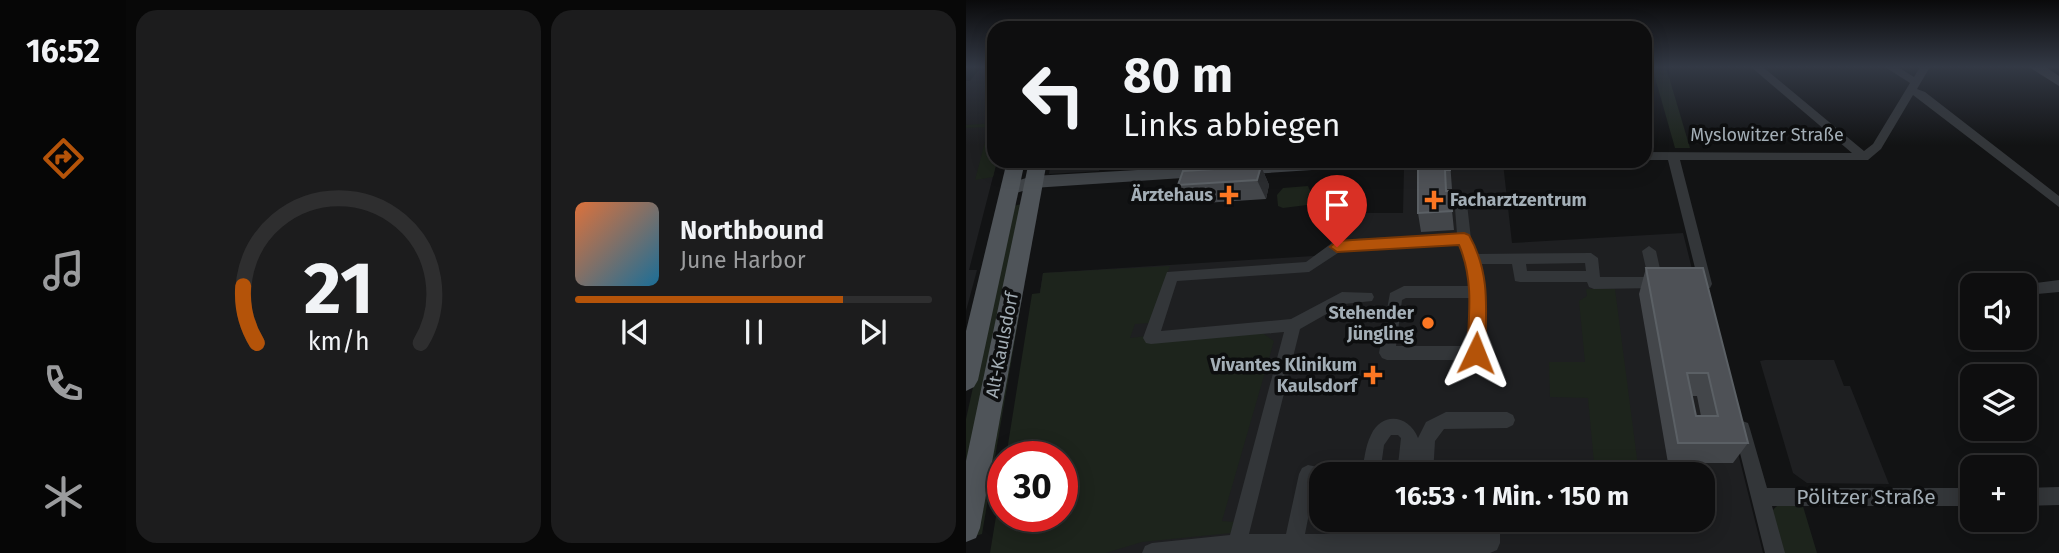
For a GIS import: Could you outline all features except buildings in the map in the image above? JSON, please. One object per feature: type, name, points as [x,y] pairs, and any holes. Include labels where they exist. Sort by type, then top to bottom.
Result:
[{"type":"main road","name":"Alt-Kaulsdorf","points":[[966,380],[1014,168]]},
{"type":"main road","name":"Alt-Kaulsdorf","points":[[966,528],[1036,168]]},
{"type":"street","points":[[1786,93],[1864,157]]},
{"type":"street","name":"Myslowitzer Straße","points":[[1652,156],[1864,157],[1877,146],[1909,93]]},
{"type":"street","points":[[1920,93],[2059,203]]},
{"type":"street","points":[[1673,156],[1709,301]]},
{"type":"street","points":[[1009,189],[1033,183],[1237,168]]},
{"type":"street","points":[[1395,297],[1387,353],[1476,353],[1479,292],[1473,258],[1464,239],[1460,195]]},
{"type":"street","points":[[1464,239],[1356,244],[1337,247],[1308,267],[1172,276],[1151,338],[1293,325],[1342,298],[1395,297],[1404,292],[1479,292]]},
{"type":"street","points":[[1473,258],[1519,258],[1520,277],[1593,276],[1594,283],[1656,282],[1649,251]]},
{"type":"street","points":[[2037,288],[2059,286]]},
{"type":"street","points":[[1237,544],[1293,325]]},
{"type":"street","points":[[1738,412],[1774,553]]},
{"type":"street","points":[[1425,462],[1427,436],[1437,423],[1446,420],[1507,420]]},
{"type":"street","points":[[1373,462],[1377,438],[1385,429],[1395,426],[1404,429],[1410,438],[1407,462]]},
{"type":"street","points":[[1293,544],[1309,474]]},
{"type":"street","points":[[2037,497],[2059,496]]},
{"type":"street","name":"Pölitzer Straße","points":[[1760,497],[1960,497]]},
{"type":"street","points":[[1152,553],[1237,544],[1490,543],[1490,532]]},
{"type":"shaded area","points":[[966,93],[987,93],[987,168],[995,168],[969,270],[977,270],[966,311]]},
{"type":"shaded area","points":[[1659,93],[1674,93],[1690,148],[1675,148]]},
{"type":"shaded area","points":[[987,124],[987,127],[966,128],[966,125]]},
{"type":"shaded area","points":[[987,135],[987,168],[995,168],[993,177],[975,180]]},
{"type":"shaded area","points":[[1050,168],[1100,168],[1099,171],[1049,174]]},
{"type":"shaded area","name":"Vivantes Klinikum Kaulsdorf","points":[[1404,168],[1504,168],[1512,243],[1683,233],[1763,553],[1000,553],[1035,532],[1078,532],[1078,441],[1017,441],[1043,273],[1329,255],[1335,213],[1403,213]]},
{"type":"shaded area","points":[[1308,186],[1312,195],[1307,205],[1283,208],[1278,206],[1277,195],[1283,188]]},
{"type":"shaded area","points":[[1022,204],[966,483],[966,419],[1013,206]]},
{"type":"shaded area","points":[[1170,266],[1150,323],[1135,324],[1130,338],[1146,336],[1145,341],[1261,332],[1274,341],[1222,521],[1234,522],[1231,533],[1142,542],[1106,553],[990,553],[993,532],[1078,532],[1078,441],[1009,441],[1032,294],[1040,293],[1043,273]]},
{"type":"shaded area","points":[[1024,286],[998,441],[992,441],[1019,290]]},
{"type":"shaded area","points":[[1586,289],[1615,289],[1637,462],[1594,462],[1588,398],[1550,397],[1549,362],[1585,362],[1579,301],[1587,296]]},
{"type":"shaded area","points":[[1834,360],[1844,386],[1850,386],[1889,484],[1807,483],[1793,473],[1760,361]]},
{"type":"shaded area","points":[[987,469],[987,504],[982,534],[975,536]]},
{"type":"shaded area","points":[[1802,503],[1817,553],[1782,553],[1772,512],[1777,506]]},
{"type":"place","name":"Ärztehaus","points":[[1229,195]]},
{"type":"place","name":"Facharztzentrum","points":[[1434,200]]},
{"type":"place","name":"Stehender Jüngling","points":[[1428,323]]},
{"type":"place","name":"Vivantes Klinikum Kaulsdorf","points":[[1373,375]]},
{"type":"route","points":[[1337,247],[1464,239],[1475,265],[1478,289],[1476,353]]}]
